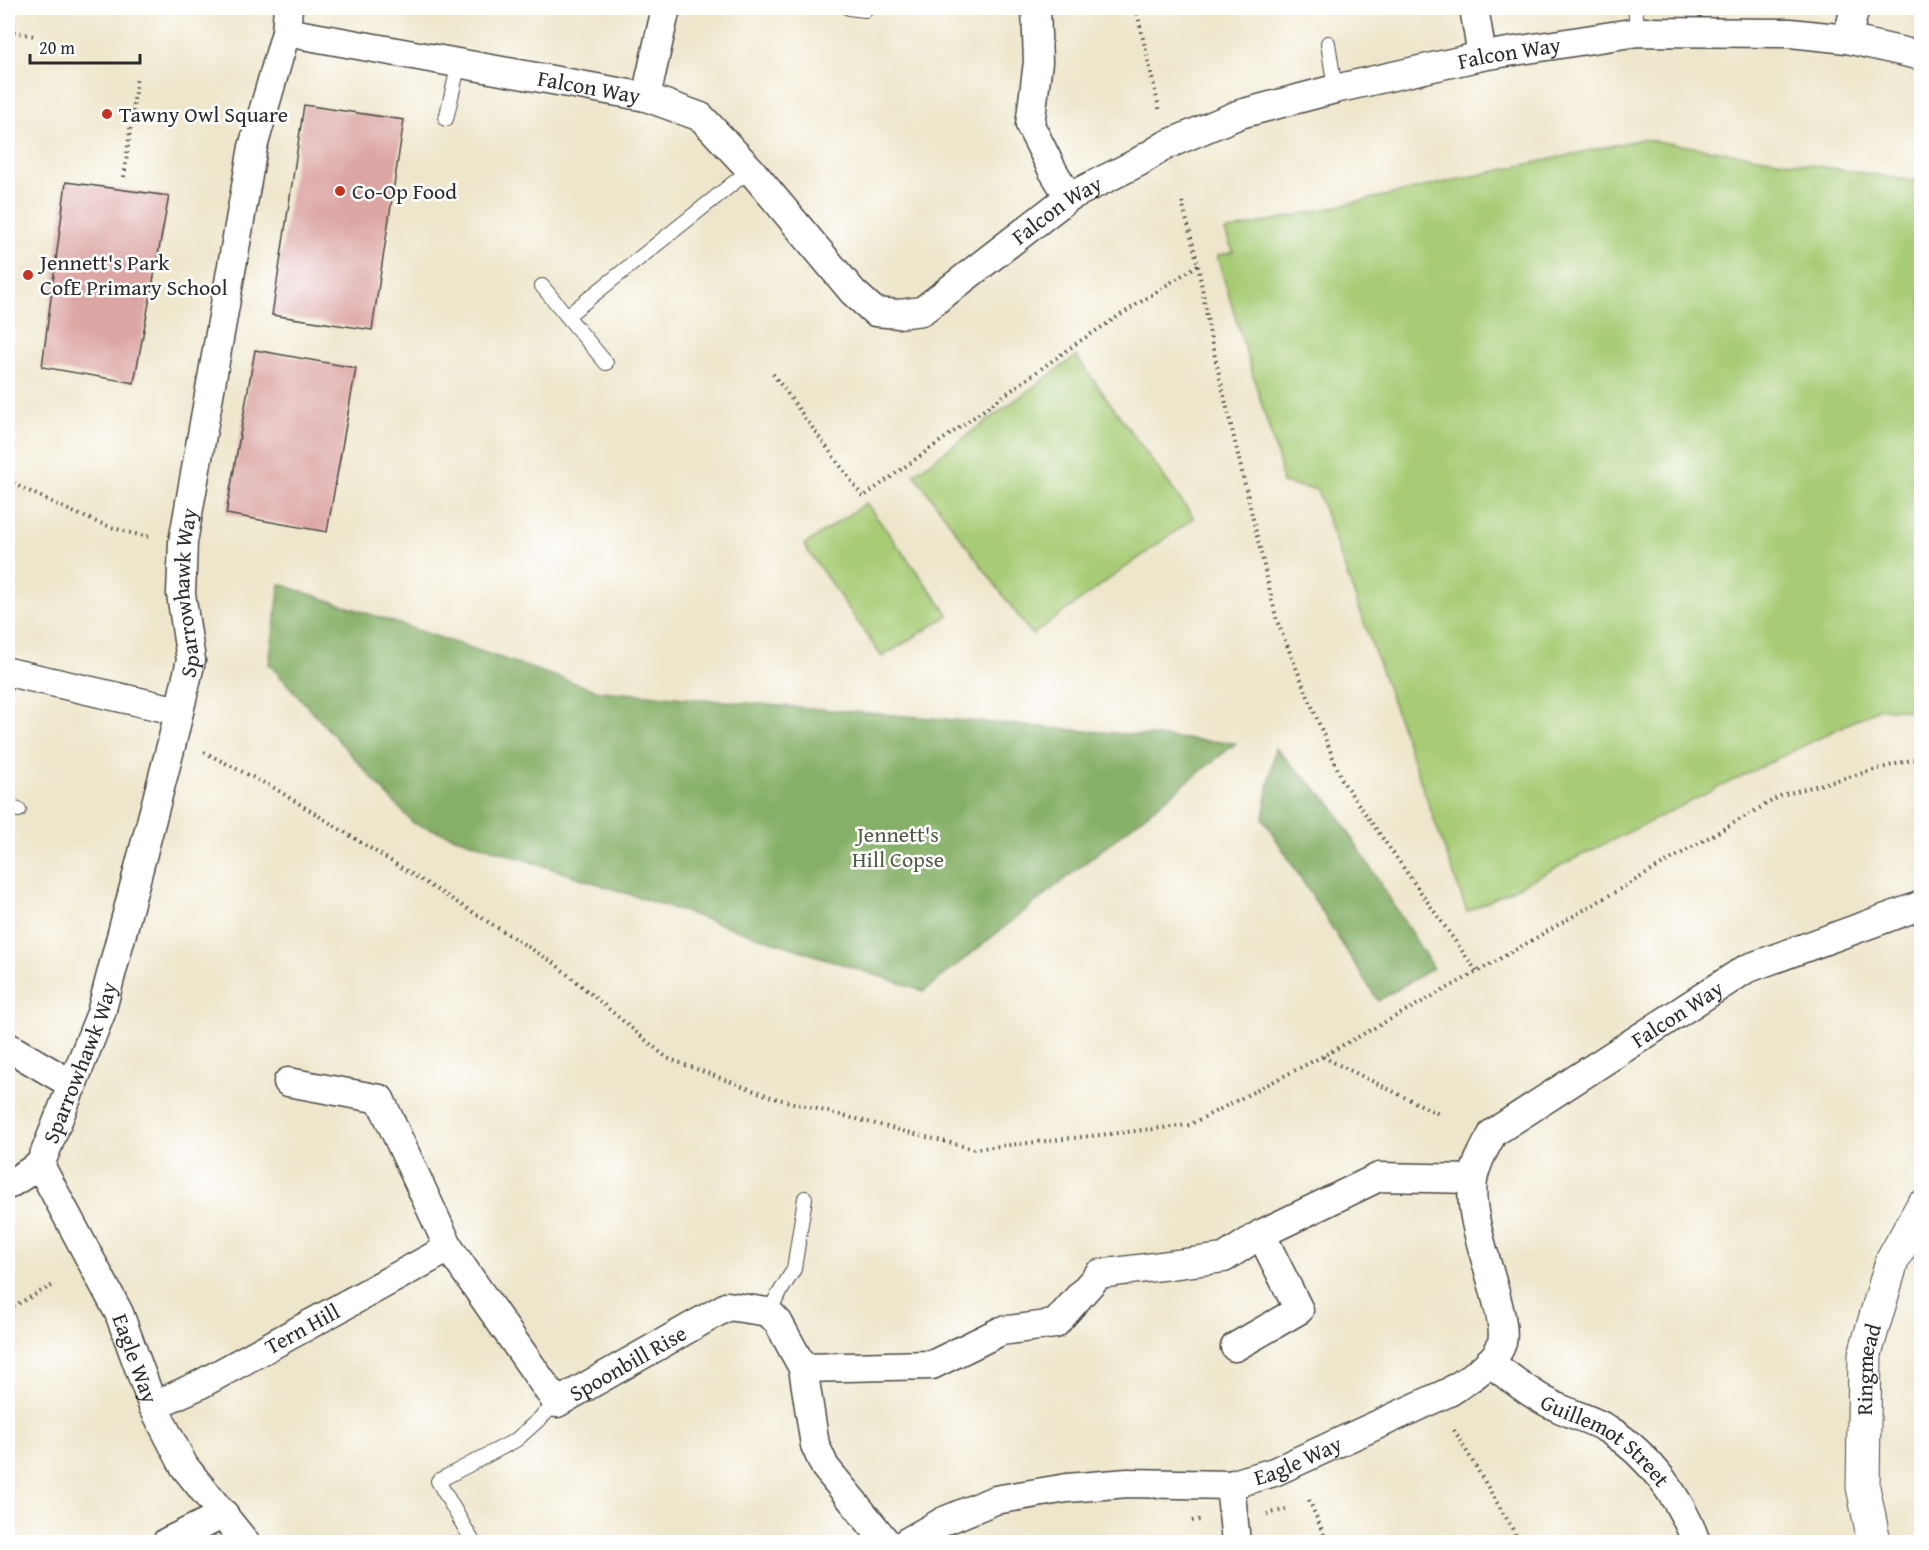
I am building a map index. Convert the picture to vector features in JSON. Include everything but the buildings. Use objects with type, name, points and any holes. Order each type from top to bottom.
[{"type":"street","points":[[646,97],[666,8]]},
{"type":"street","points":[[1035,8],[1038,62],[1030,125],[1069,197]]},
{"type":"street","points":[[1474,8],[1482,56]]},
{"type":"street","points":[[1847,39],[1855,8]]},
{"type":"street","name":"Falcon Way","points":[[287,20],[459,63],[646,97],[701,117],[751,170],[853,292],[875,312],[887,313],[922,311],[1069,197],[1137,163],[1166,145],[1240,114],[1335,89],[1636,20],[1847,39],[1922,56]]},
{"type":"street","name":"Sparrowhawk Way","points":[[40,1165],[101,1013],[191,660],[181,594],[183,542],[253,147],[287,20]]},
{"type":"street","points":[[8,672],[179,711]]},
{"type":"street","name":"Falcon Way","points":[[1473,1179],[1480,1156],[1493,1133],[1746,969],[1922,905]]},
{"type":"street","points":[[8,1047],[73,1085]]},
{"type":"street","name":"Spoonbill Rise","points":[[288,1082],[380,1098],[449,1248],[557,1403],[728,1306],[768,1312]]},
{"type":"street","points":[[8,1185],[40,1165]]},
{"type":"street","name":"Eagle Way","points":[[40,1165],[119,1313],[153,1406],[184,1466],[245,1542]]},
{"type":"street","points":[[803,1368],[932,1365],[1001,1331],[1055,1324],[1100,1274],[1224,1258],[1261,1234],[1379,1178],[1473,1179]]},
{"type":"street","name":"Eagle Way","points":[[907,1542],[944,1521],[995,1500],[1067,1488],[1118,1484],[1230,1485],[1275,1472],[1449,1392],[1475,1375],[1489,1362],[1502,1342],[1499,1307],[1472,1200],[1473,1179]]},
{"type":"street","name":"Ringmead","points":[[1874,1542],[1863,1487],[1865,1354],[1892,1261],[1922,1207]]},
{"type":"street","points":[[1234,1347],[1299,1310],[1261,1234]]},
{"type":"street","name":"Tern Hill","points":[[153,1406],[199,1385],[449,1248]]},
{"type":"street","points":[[768,1312],[778,1322],[803,1368],[815,1445],[825,1467],[886,1542]]},
{"type":"street","name":"Guillemot Street","points":[[1489,1362],[1531,1392],[1558,1408],[1586,1418],[1611,1431],[1630,1446],[1677,1500],[1686,1515],[1696,1542]]},
{"type":"street","points":[[1230,1485],[1236,1542]]},
{"type":"street","points":[[167,1542],[224,1514]]},
{"type":"lane","points":[[849,8],[865,10]]},
{"type":"lane","points":[[1328,43],[1335,89]]},
{"type":"lane","points":[[446,119],[459,63]]},
{"type":"lane","points":[[567,316],[751,170]]},
{"type":"lane","points":[[542,286],[606,363]]},
{"type":"lane","points":[[768,1312],[794,1269],[806,1198]]},
{"type":"lane","points":[[472,1542],[438,1481],[516,1440],[557,1403]]},
{"type":"path","points":[[1136,8],[1160,113]]},
{"type":"path","points":[[8,31],[35,36]]},
{"type":"path","points":[[124,177],[137,77]]},
{"type":"path","points":[[1182,202],[1198,265],[1210,340],[1277,621],[1343,782],[1477,972]]},
{"type":"path","points":[[773,374],[863,497],[1077,343],[1198,265]]},
{"type":"path","points":[[8,481],[90,518],[137,535],[153,538]]},
{"type":"path","points":[[201,750],[274,788],[554,963],[667,1058],[774,1098],[974,1149],[1189,1125],[1323,1056],[1477,972],[1782,795],[1922,757]]},
{"type":"path","points":[[1323,1056],[1439,1114]]},
{"type":"path","points":[[8,1309],[55,1284]]},
{"type":"path","points":[[1454,1430],[1515,1533],[1517,1542]]},
{"type":"path","points":[[1309,1500],[1327,1542]]},
{"type":"path","points":[[1265,1514],[1287,1509]]},
{"type":"green space","points":[[1642,139],[1921,182],[1921,711],[1880,708],[1467,912],[1317,490],[1282,483],[1280,465],[1217,256],[1233,252],[1225,231]]},
{"type":"green space","points":[[1076,356],[1194,518],[1032,635],[914,474]]},
{"type":"green space","points":[[866,503],[949,615],[882,657],[804,545]]},
{"type":"green space","name":"Jennett's Hill Copse","points":[[280,584],[599,691],[1236,743],[924,991],[413,823],[269,664]]},
{"type":"green space","points":[[1275,748],[1331,804],[1433,968],[1378,1001],[1263,818]]},
{"type":"place","name":"Tawny Owl Square","points":[[107,114]]},
{"type":"place","name":"Co-Op Food","points":[[340,191]]},
{"type":"place","name":"Jennett's Park CofE Primary School","points":[[28,275]]}]
